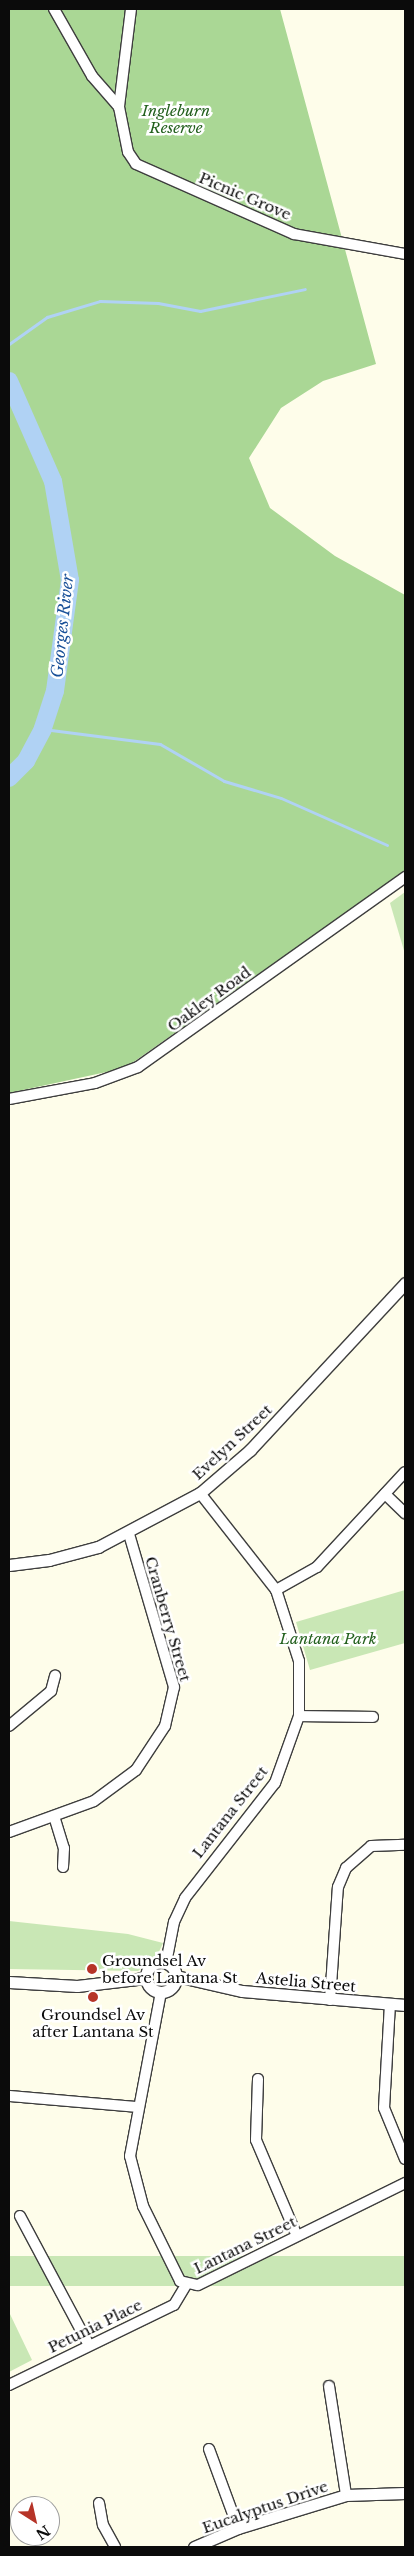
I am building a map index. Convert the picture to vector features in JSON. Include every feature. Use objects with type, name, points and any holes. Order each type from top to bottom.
[{"type":"street","name":"Picnic Grove","points":[[54,9],[92,76],[119,107]]},
{"type":"street","name":"Picnic Grove","points":[[131,9],[119,107],[128,152],[147,172],[294,234],[405,254]]},
{"type":"street","name":"Oakley Road","points":[[9,1099],[95,1083],[138,1067],[405,877]]},
{"type":"street","name":"Evelyn Street","points":[[9,1565],[74,1554],[129,1534],[200,1493],[250,1450],[405,1283]]},
{"type":"street","points":[[276,1590],[317,1567],[405,1472]]},
{"type":"street","name":"Lantana Street","points":[[166,1963],[174,1922],[185,1898],[275,1783],[299,1716],[299,1661],[276,1590],[200,1493]]},
{"type":"street","points":[[385,1494],[405,1513]]},
{"type":"street","name":"Cranberry Street","points":[[9,1830],[94,1801],[136,1770],[169,1715],[174,1687],[129,1534]]},
{"type":"street","points":[[9,1726],[51,1691],[54,1676]]},
{"type":"street","points":[[299,1716],[373,1717]]},
{"type":"street","points":[[54,1816],[64,1848],[63,1867]]},
{"type":"street","points":[[330,2000],[338,1887],[346,1868],[370,1846],[405,1845]]},
{"type":"street","points":[[166,1963],[176,1976],[172,1987],[161,1992],[150,1988],[146,1978],[152,1965],[166,1963]]},
{"type":"street","name":"Astelia Street","points":[[176,1976],[242,1992],[405,2005]]},
{"type":"street","points":[[9,1982],[77,1986],[146,1978]]},
{"type":"street","name":"Lantana Street","points":[[161,1992],[137,2107],[130,2156],[136,2189],[177,2276],[186,2285],[198,2285],[405,2183]]},
{"type":"street","points":[[390,2004],[384,2108],[405,2159]]},
{"type":"street","points":[[258,2079],[256,2140],[297,2236]]},
{"type":"street","points":[[9,2096],[137,2107]]},
{"type":"street","points":[[20,2216],[90,2345]]},
{"type":"street","name":"Petunia Place","points":[[9,2385],[174,2304],[186,2285]]},
{"type":"street","points":[[329,2386],[346,2495]]},
{"type":"street","points":[[209,2448],[238,2528]]},
{"type":"street","name":"Eucalyptus Drive","points":[[194,2547],[238,2528],[346,2495],[405,2493]]},
{"type":"street","points":[[99,2503],[103,2525],[115,2547]]},
{"type":"green space","name":"Ingleburn Reserve","points":[[9,9],[280,9],[376,364],[323,381],[281,408],[249,458],[270,508],[335,556],[405,595],[405,871],[125,1068],[9,1093]]},
{"type":"green space","points":[[405,892],[405,954],[390,903]]},
{"type":"green space","name":"Lantana Park","points":[[405,1590],[405,1643],[310,1670],[296,1622]]},
{"type":"green space","points":[[9,1921],[128,1934],[163,1943],[157,1956],[138,1971],[9,1969]]},
{"type":"green space","points":[[9,2256],[405,2256],[405,2286],[9,2286]]},
{"type":"green space","points":[[9,2312],[32,2360],[9,2372]]},
{"type":"waterway","points":[[9,344],[47,317],[100,301],[158,303],[200,311],[305,289]]},
{"type":"waterway","name":"Georges River","points":[[9,381],[53,481],[70,580],[55,691],[43,729],[26,761],[9,778]]},
{"type":"waterway","points":[[43,729],[160,744],[224,781],[281,798],[387,845]]},
{"type":"place","name":"Groundsel Av before Lantana St","points":[[92,1969]]},
{"type":"place","name":"Groundsel Av after Lantana St","points":[[93,1997]]}]
